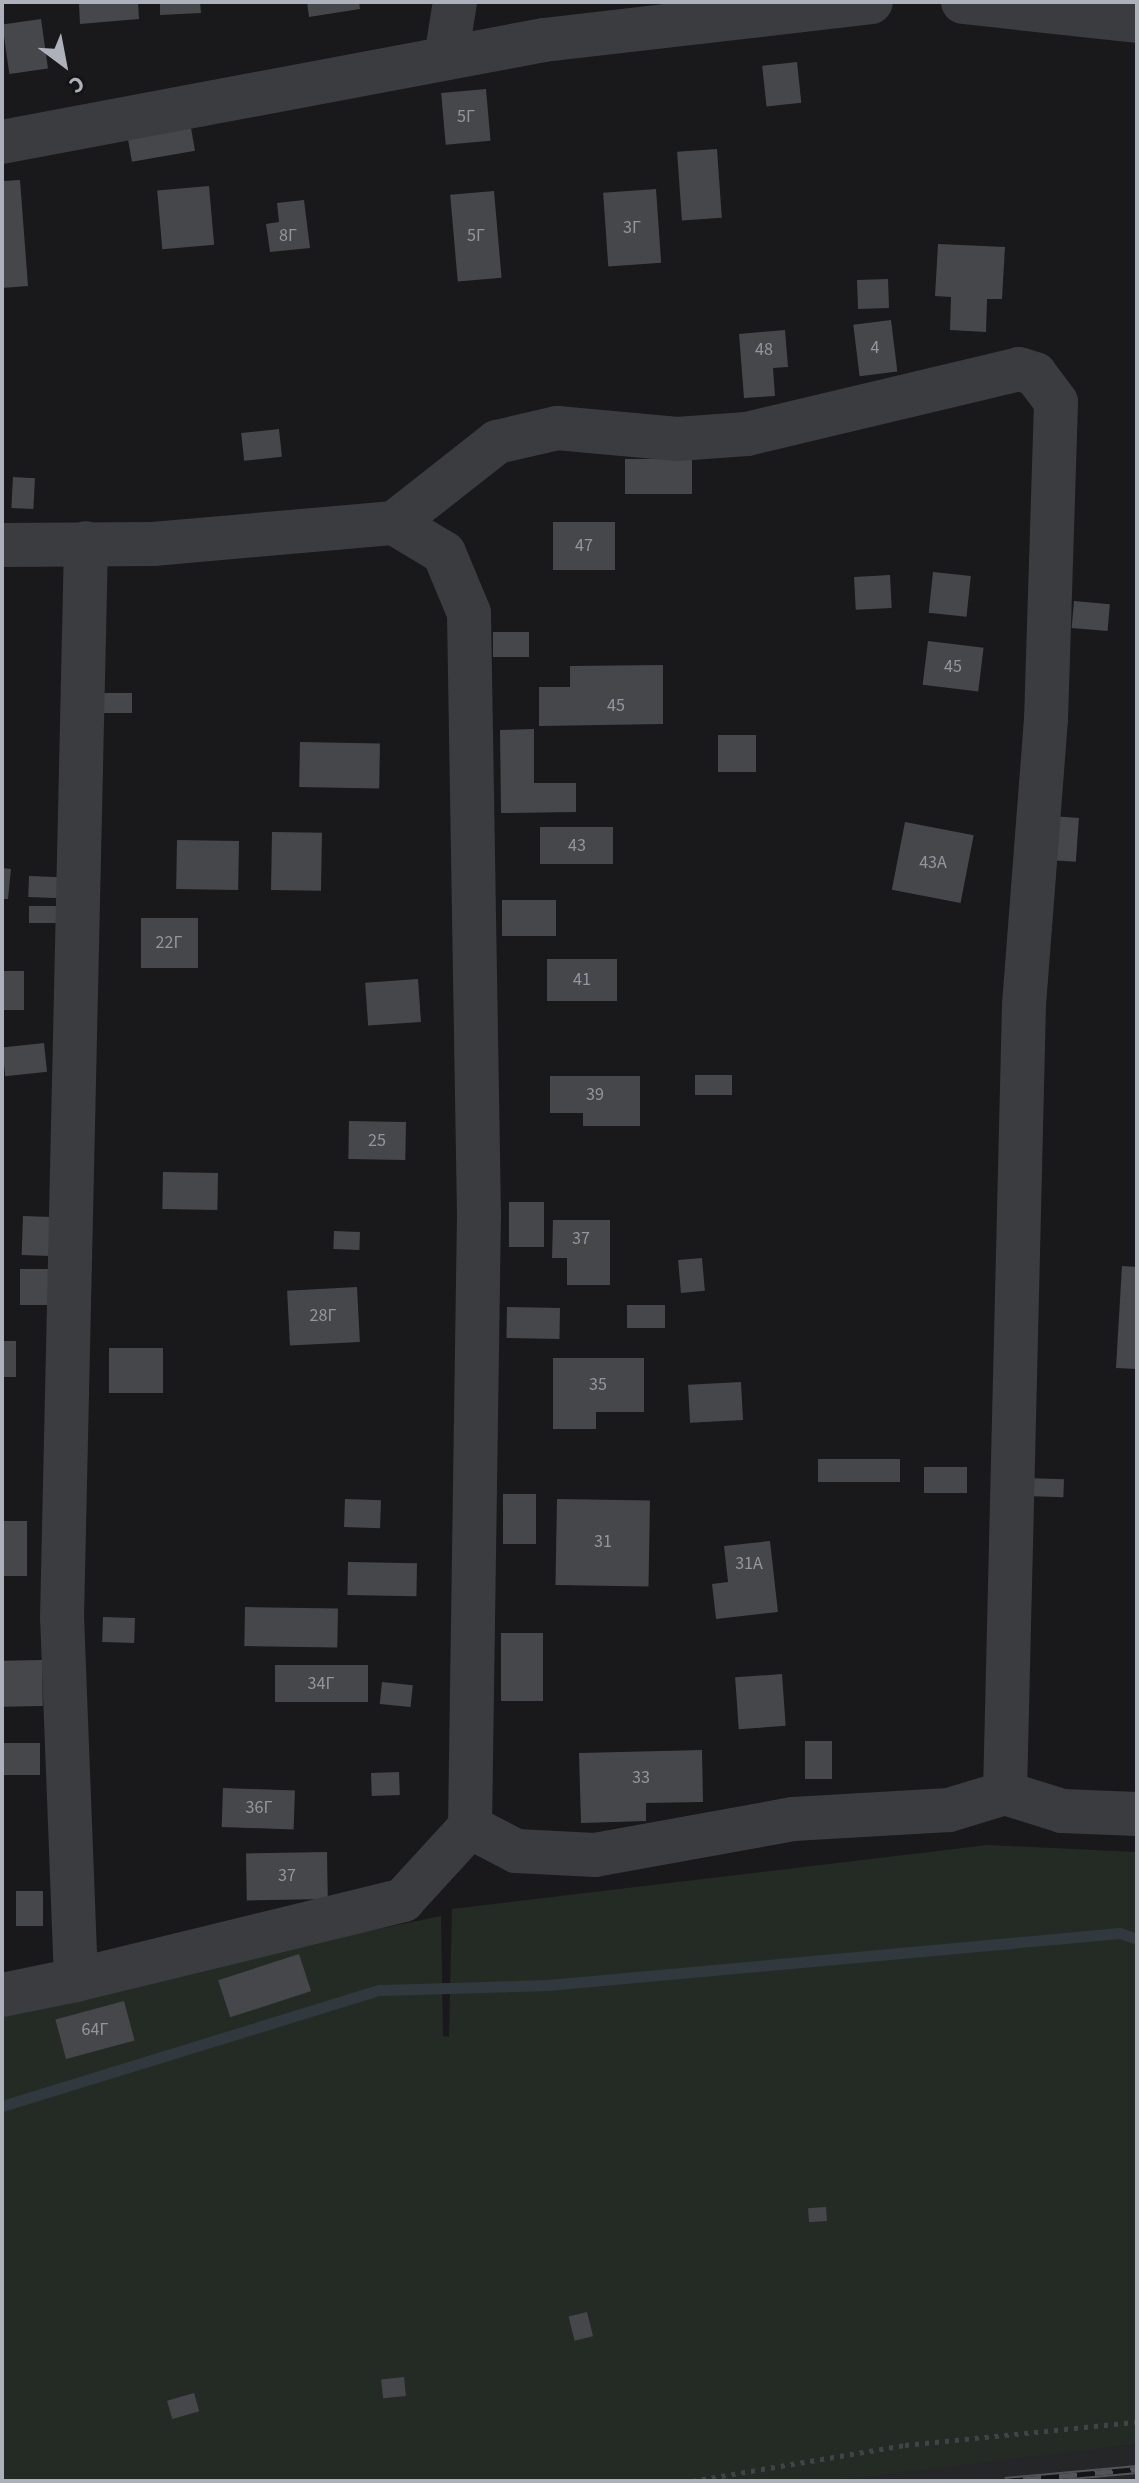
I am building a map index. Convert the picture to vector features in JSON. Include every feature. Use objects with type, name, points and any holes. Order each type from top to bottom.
[{"type":"street","points":[[446,58],[455,2]]},
{"type":"street","points":[[2,142],[446,58],[871,2]]},
{"type":"street","points":[[963,2],[1137,21]]},
{"type":"street","points":[[2,545],[222,540],[394,523],[497,442],[557,428],[677,439],[747,434],[1019,369],[1035,374],[1056,402],[1046,719],[1024,1004],[1005,1793]]},
{"type":"street","points":[[2,1995],[76,1980],[403,1900],[470,1827],[479,1216],[469,613],[444,553],[394,523]]},
{"type":"street","points":[[76,1980],[62,1618],[86,543]]},
{"type":"street","points":[[470,1827],[516,1851],[595,1855],[793,1819],[949,1810],[1005,1793],[1062,1811],[1137,1814]]},
{"type":"path","points":[[692,2481],[905,2445],[1137,2422]]},
{"type":"shaded area","points":[[988,1845],[1137,1852],[1137,2444],[829,2481],[2,2481],[2,2007],[441,1916],[443,2036],[449,2037],[452,1909]]},
{"type":"shaded area","points":[[1137,2444],[1137,2481],[829,2481],[945,2464]]},
{"type":"building","points":[[138,2],[139,19],[80,24],[79,4]]},
{"type":"building","points":[[160,2],[200,2],[201,13],[160,15]]},
{"type":"building","points":[[307,2],[359,2],[360,9],[309,17]]},
{"type":"building","points":[[41,19],[48,69],[9,74],[2,24]]},
{"type":"building","points":[[797,62],[801,103],[766,106],[762,66]]},
{"type":"building","points":[[486,89],[491,141],[446,145],[441,93]]},
{"type":"building","points":[[191,128],[195,151],[132,162],[128,139]]},
{"type":"building","points":[[717,149],[722,218],[682,221],[677,152]]},
{"type":"building","points":[[20,180],[28,286],[2,288],[2,181]]},
{"type":"building","points":[[209,186],[214,245],[162,249],[157,191]]},
{"type":"building","points":[[656,189],[661,263],[608,267],[603,193]]},
{"type":"building","points":[[494,191],[502,278],[458,282],[450,195]]},
{"type":"building","points":[[304,200],[310,248],[270,252],[266,224],[279,222],[277,203]]},
{"type":"building","points":[[938,244],[1005,247],[1002,299],[987,299],[986,332],[950,330],[951,297],[935,296]]},
{"type":"building","points":[[888,279],[889,308],[858,309],[857,280]]},
{"type":"building","points":[[891,320],[897,372],[860,376],[853,325]]},
{"type":"building","points":[[785,330],[788,367],[773,368],[775,396],[744,398],[739,334]]},
{"type":"building","points":[[279,429],[282,457],[244,461],[241,433]]},
{"type":"building","points":[[625,459],[692,459],[692,494],[625,494]]},
{"type":"building","points":[[13,477],[35,478],[33,509],[11,508]]},
{"type":"building","points":[[553,522],[615,522],[615,570],[553,570]]},
{"type":"building","points":[[933,572],[971,576],[967,617],[929,613]]},
{"type":"building","points":[[890,575],[892,608],[856,610],[854,577]]},
{"type":"building","points":[[1074,601],[1110,604],[1108,631],[1072,628]]},
{"type":"building","points":[[493,632],[529,632],[529,657],[493,657]]},
{"type":"building","points":[[928,641],[984,648],[978,691],[923,685]]},
{"type":"building","points":[[663,665],[663,724],[539,726],[539,687],[570,687],[570,666]]},
{"type":"building","points":[[98,693],[132,693],[132,713],[98,713]]},
{"type":"building","points":[[534,729],[534,783],[576,783],[576,812],[501,813],[500,730]]},
{"type":"building","points":[[718,735],[756,735],[756,772],[718,772]]},
{"type":"building","points":[[300,742],[380,743],[379,788],[299,787]]},
{"type":"building","points":[[1051,816],[1079,818],[1076,862],[1048,860]]},
{"type":"building","points":[[905,822],[974,835],[961,903],[892,890]]},
{"type":"building","points":[[540,827],[613,827],[613,864],[540,864]]},
{"type":"building","points":[[272,832],[322,833],[321,891],[271,890]]},
{"type":"building","points":[[177,840],[239,841],[238,890],[176,889]]},
{"type":"building","points":[[2,868],[11,869],[8,899],[2,899]]},
{"type":"building","points":[[29,876],[62,877],[61,898],[28,897]]},
{"type":"building","points":[[502,900],[556,900],[556,936],[502,936]]},
{"type":"building","points":[[29,906],[58,906],[58,923],[29,923]]},
{"type":"building","points":[[141,918],[198,918],[198,968],[141,968]]},
{"type":"building","points":[[547,959],[617,959],[617,1001],[547,1001]]},
{"type":"building","points":[[2,971],[24,971],[24,1010],[2,1010]]},
{"type":"building","points":[[418,979],[421,1022],[368,1026],[365,983]]},
{"type":"building","points":[[44,1043],[47,1072],[5,1076],[2,1047]]},
{"type":"building","points":[[695,1075],[732,1075],[732,1095],[695,1095]]},
{"type":"building","points":[[550,1076],[640,1076],[640,1126],[583,1126],[583,1113],[550,1113]]},
{"type":"building","points":[[349,1121],[406,1122],[405,1160],[348,1159]]},
{"type":"building","points":[[163,1172],[218,1173],[217,1210],[162,1209]]},
{"type":"building","points":[[509,1202],[544,1202],[544,1247],[509,1247]]},
{"type":"building","points":[[23,1216],[58,1217],[57,1256],[22,1255]]},
{"type":"building","points":[[553,1220],[610,1220],[610,1285],[567,1285],[567,1258],[552,1258]]},
{"type":"building","points":[[334,1231],[360,1232],[359,1250],[333,1249]]},
{"type":"building","points":[[702,1258],[705,1291],[681,1293],[678,1260]]},
{"type":"building","points":[[1122,1266],[1137,1267],[1137,1369],[1116,1368]]},
{"type":"building","points":[[20,1269],[49,1269],[49,1305],[20,1305]]},
{"type":"building","points":[[357,1287],[360,1342],[290,1346],[287,1291]]},
{"type":"building","points":[[627,1305],[665,1305],[665,1328],[627,1328]]},
{"type":"building","points":[[507,1307],[560,1308],[559,1339],[506,1338]]},
{"type":"building","points":[[2,1341],[16,1341],[16,1377],[2,1377]]},
{"type":"building","points":[[109,1348],[163,1348],[163,1393],[109,1393]]},
{"type":"building","points":[[553,1358],[644,1358],[644,1412],[596,1412],[596,1429],[553,1429]]},
{"type":"building","points":[[741,1382],[743,1420],[690,1423],[688,1385]]},
{"type":"building","points":[[818,1459],[900,1459],[900,1482],[818,1482]]},
{"type":"building","points":[[924,1467],[967,1467],[967,1493],[924,1493]]},
{"type":"building","points":[[1026,1478],[1064,1479],[1063,1497],[1025,1496]]},
{"type":"building","points":[[503,1494],[536,1494],[536,1544],[503,1544]]},
{"type":"building","points":[[345,1499],[381,1500],[380,1528],[344,1527]]},
{"type":"building","points":[[557,1499],[650,1501],[648,1587],[555,1585]]},
{"type":"building","points":[[2,1521],[27,1521],[27,1576],[2,1576]]},
{"type":"building","points":[[770,1541],[778,1612],[716,1619],[712,1584],[728,1582],[724,1546]]},
{"type":"building","points":[[348,1562],[417,1563],[416,1596],[347,1595]]},
{"type":"building","points":[[245,1607],[338,1609],[337,1648],[244,1646]]},
{"type":"building","points":[[103,1617],[135,1618],[134,1643],[102,1642]]},
{"type":"building","points":[[501,1633],[543,1633],[543,1701],[501,1701]]},
{"type":"building","points":[[42,1660],[43,1706],[3,1707],[2,1661]]},
{"type":"building","points":[[275,1665],[368,1665],[368,1702],[275,1702]]},
{"type":"building","points":[[782,1674],[786,1726],[739,1729],[735,1677]]},
{"type":"building","points":[[382,1682],[413,1685],[411,1707],[380,1704]]},
{"type":"building","points":[[805,1741],[832,1741],[832,1779],[805,1779]]},
{"type":"building","points":[[2,1743],[40,1743],[40,1775],[2,1775]]},
{"type":"building","points":[[702,1750],[703,1802],[646,1803],[646,1821],[581,1823],[579,1753]]},
{"type":"building","points":[[399,1772],[400,1795],[372,1796],[371,1773]]},
{"type":"building","points":[[223,1788],[295,1791],[294,1829],[222,1827]]},
{"type":"building","points":[[327,1852],[328,1899],[247,1900],[246,1853]]},
{"type":"building","points":[[16,1891],[43,1891],[43,1926],[16,1926]]},
{"type":"building","points":[[299,1954],[311,1991],[230,2017],[218,1980]]},
{"type":"building","points":[[124,2001],[135,2041],[66,2059],[55,2019]]},
{"type":"building","points":[[826,2207],[827,2221],[809,2222],[808,2208]]},
{"type":"building","points":[[587,2312],[593,2336],[575,2341],[569,2317]]},
{"type":"building","points":[[404,2377],[406,2396],[383,2398],[381,2379]]},
{"type":"building","points":[[194,2393],[199,2411],[172,2419],[167,2401]]},
{"type":"waterway","points":[[2,2106],[380,1990],[548,1985],[1120,1933],[1137,1939]]},
{"type":"railway","points":[[1005,2481],[1137,2469]]}]
